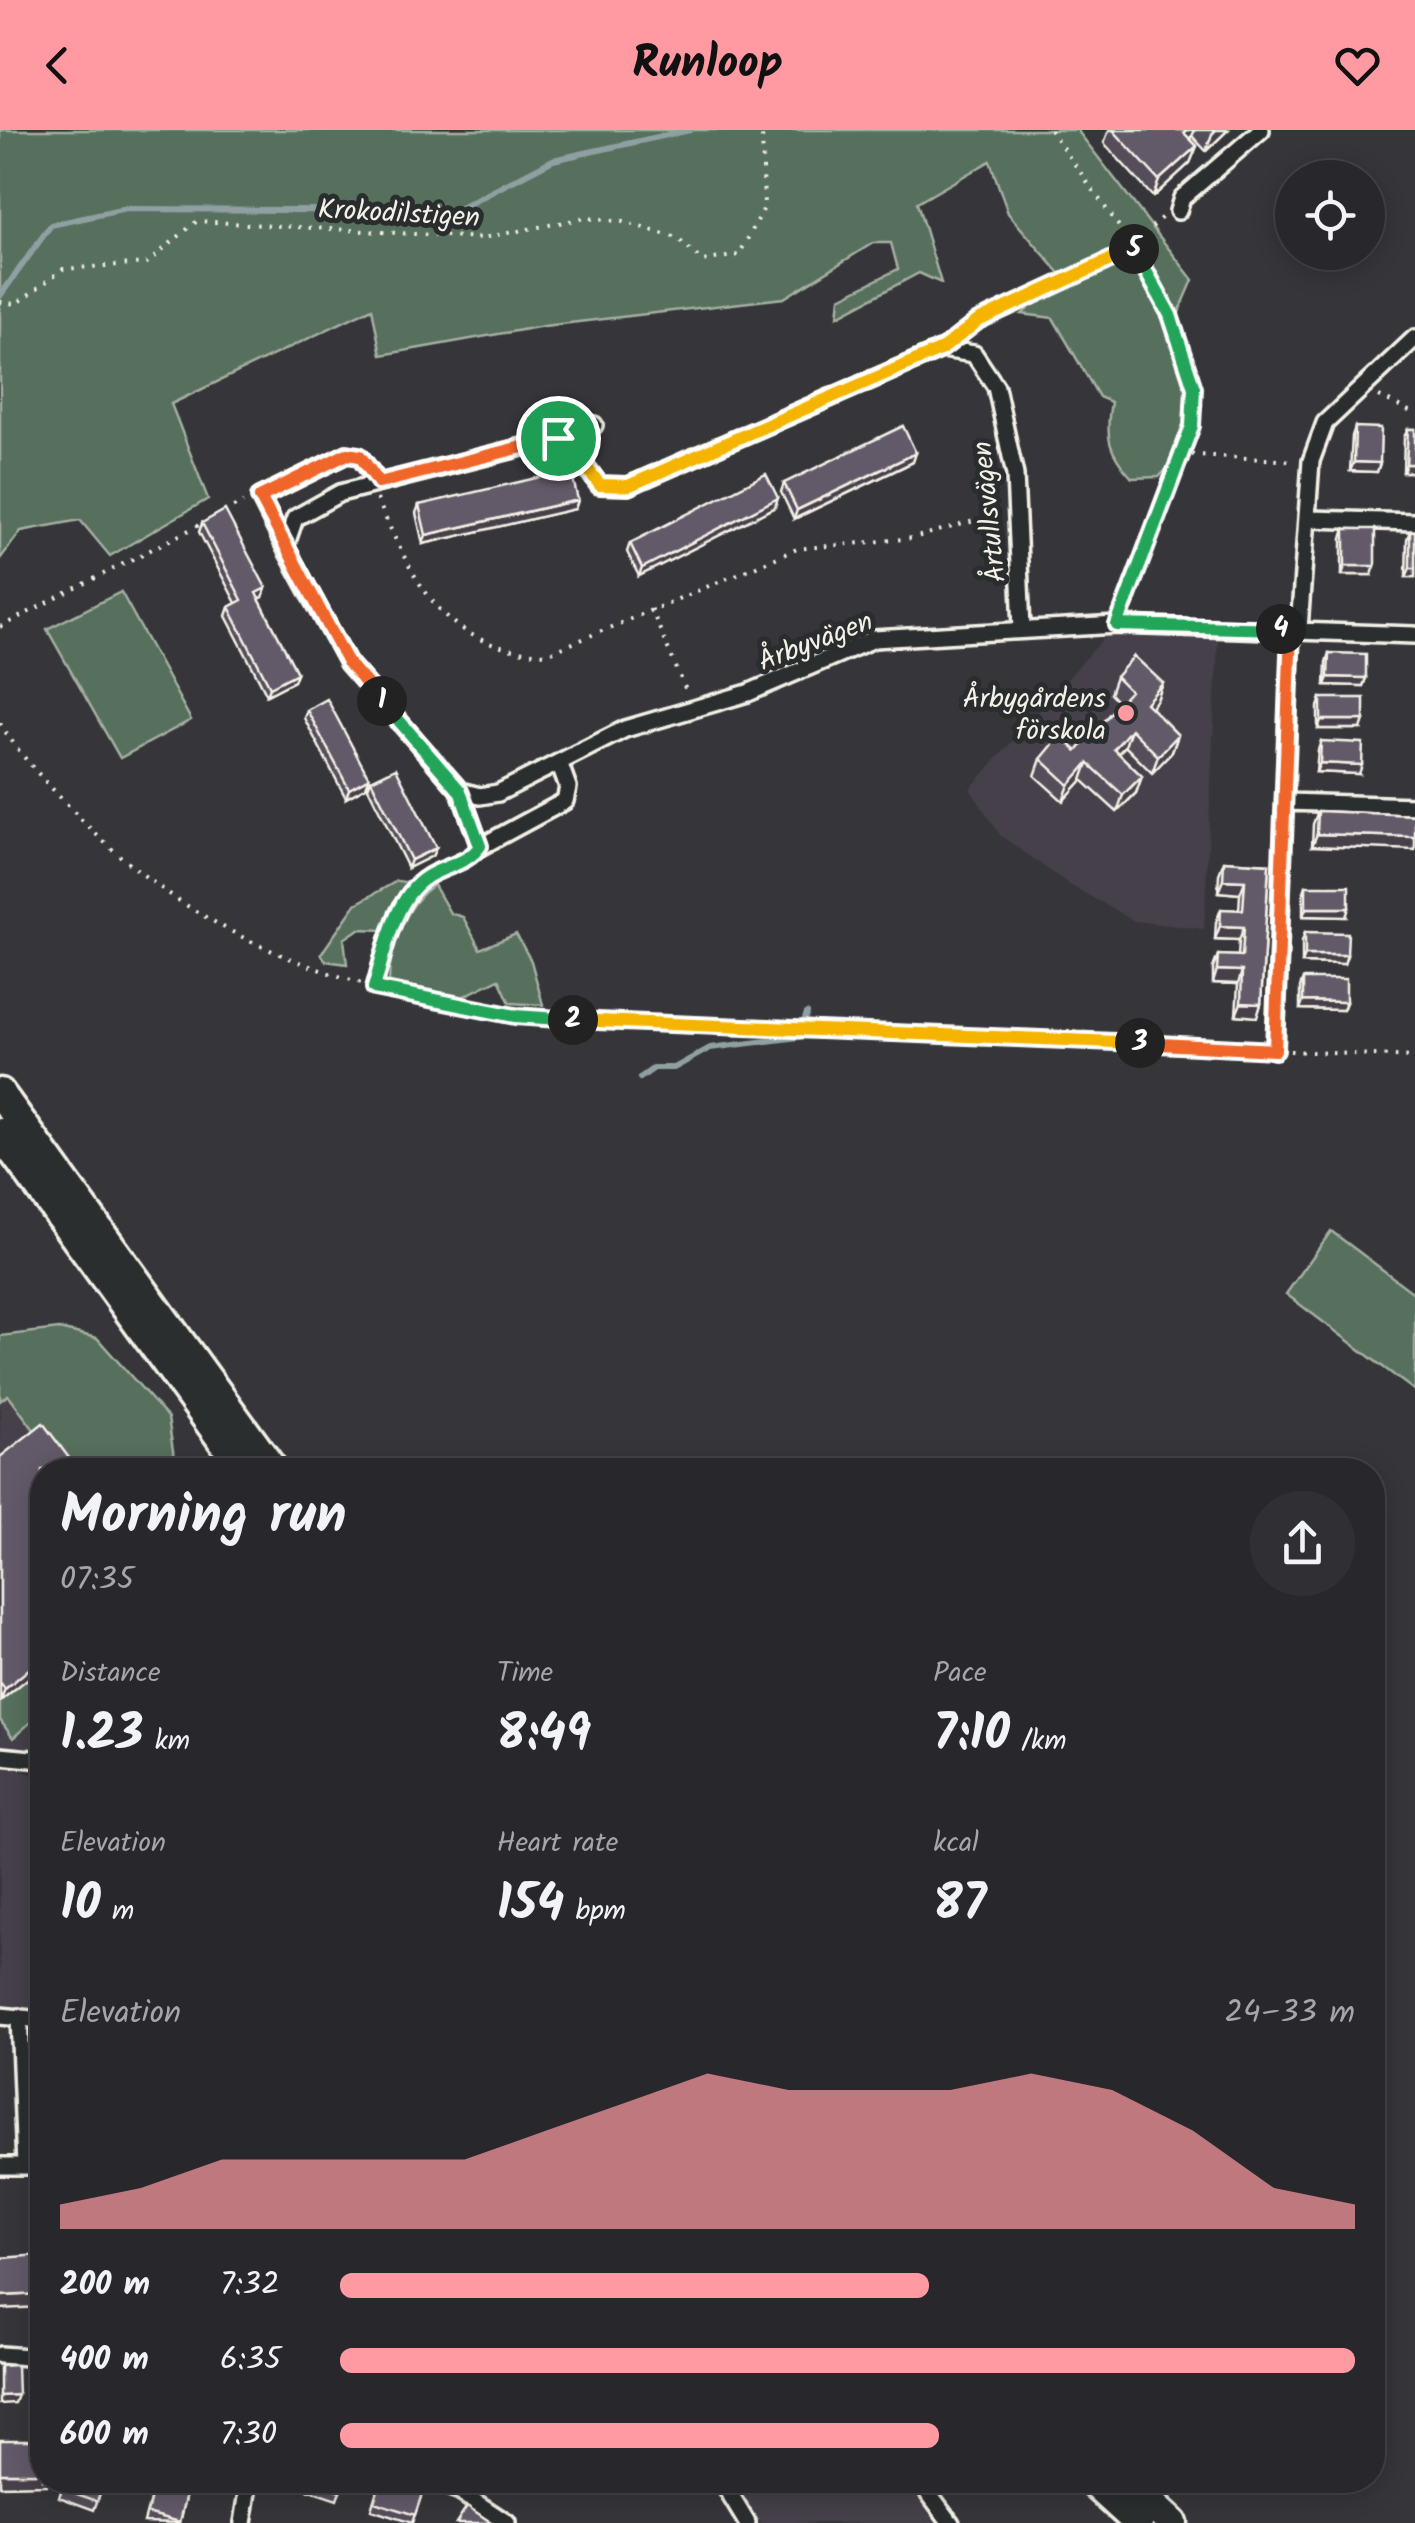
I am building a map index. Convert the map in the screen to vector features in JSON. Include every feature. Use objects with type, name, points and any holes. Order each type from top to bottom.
[{"type":"highway","points":[[0,1094],[264,1458]]},
{"type":"highway","points":[[0,1133],[235,1458]]},
{"type":"highway","points":[[1105,2493],[1138,2523]]},
{"type":"highway","points":[[1139,2493],[1172,2523]]},
{"type":"street","points":[[1180,205],[1260,130]]},
{"type":"street","points":[[1275,1050],[1295,629],[1310,519],[1311,461],[1324,423],[1415,338]]},
{"type":"street","points":[[558,438],[574,451],[600,485],[628,486],[942,349]]},
{"type":"street","name":"Årtullsvägen","points":[[942,349],[974,354],[996,387],[1017,509],[1022,628]]},
{"type":"street","points":[[285,547],[295,518],[340,493],[558,438],[594,425]]},
{"type":"street","points":[[375,484],[360,456],[347,454],[260,497],[348,663],[460,791],[480,846],[565,802],[568,787],[559,762]]},
{"type":"street","points":[[1310,519],[1415,522]]},
{"type":"street","name":"Årbyvägen","points":[[460,791],[480,796],[498,793],[625,729],[748,693],[874,639],[1117,625],[1415,635]]},
{"type":"street","points":[[1287,802],[1415,806]]},
{"type":"street","points":[[0,1756],[30,1759]]},
{"type":"street","points":[[0,2016],[30,2018]]},
{"type":"street","points":[[19,2017],[24,2165]]},
{"type":"street","points":[[0,2166],[30,2165]]},
{"type":"street","points":[[0,2355],[30,2357]]},
{"type":"street","points":[[243,2523],[248,2493]]},
{"type":"street","points":[[461,2493],[506,2523]]},
{"type":"street","points":[[729,2493],[747,2523]]},
{"type":"street","points":[[929,2493],[951,2523]]},
{"type":"path","name":"Krokodilstigen","points":[[0,302],[16,304],[63,268],[147,263],[197,221],[482,238],[585,218],[623,222],[677,238],[702,261],[738,255],[764,208],[762,130]]},
{"type":"path","points":[[1050,130],[1132,246],[1170,315],[1194,388],[1192,426],[1117,625]]},
{"type":"path","points":[[942,349],[978,321],[1132,246],[1180,205]]},
{"type":"path","points":[[1364,386],[1415,414]]},
{"type":"path","points":[[1182,454],[1311,461]]},
{"type":"path","points":[[375,484],[429,598],[450,624],[483,641],[524,654],[547,654],[797,548],[913,538],[1017,509]]},
{"type":"path","points":[[0,627],[260,497]]},
{"type":"path","points":[[651,609],[694,708]]},
{"type":"path","points":[[0,722],[18,753],[115,855],[190,910],[281,958],[374,988],[515,1016],[1415,1057]]},
{"type":"path","points":[[374,988],[389,936],[408,898],[423,878],[474,855],[480,846]]},
{"type":"shaded area","name":"Årbygårdens förskola","points":[[1109,632],[1218,637],[1204,929],[1134,921],[1068,884],[1000,835],[970,789]]},
{"type":"shaded area","points":[[0,1342],[85,1458],[30,1458],[30,1753],[20,1770],[30,1774],[30,2019],[0,2016]]},
{"type":"shaded area","points":[[729,2493],[916,2493],[936,2523],[747,2523]]},
{"type":"green space","points":[[0,130],[1077,130],[1193,280],[1177,317],[1202,405],[1176,460],[1159,477],[1132,478],[1110,443],[1111,402],[1099,397],[1053,318],[1022,314],[1063,277],[1008,213],[990,161],[917,203],[941,283],[919,273],[838,316],[840,298],[898,269],[891,243],[873,243],[784,298],[544,326],[381,355],[372,308],[171,404],[208,499],[110,556],[80,520],[21,531],[0,559]]},
{"type":"green space","points":[[121,592],[191,720],[120,758],[47,629]]},
{"type":"green space","points":[[397,881],[411,883],[383,930],[359,929],[344,939],[347,964],[326,961],[321,954],[356,904]]},
{"type":"green space","points":[[434,885],[450,913],[463,917],[480,949],[516,934],[531,961],[543,1005],[510,1003],[499,979],[462,997],[389,982],[392,955],[407,915]]},
{"type":"green space","points":[[1331,1231],[1415,1294],[1415,1391],[1286,1294]]},
{"type":"green space","points":[[59,1329],[97,1338],[168,1418],[174,1458],[55,1458],[8,1395],[0,1401],[0,1336]]},
{"type":"green space","points":[[30,1677],[30,1723],[13,1738],[0,1720],[0,1701]]},
{"type":"building","points":[[1113,130],[1187,130],[1184,133],[1197,146],[1159,180]]},
{"type":"building","points":[[903,426],[916,453],[797,510],[784,483]]},
{"type":"building","points":[[1355,427],[1381,428],[1380,463],[1354,462]]},
{"type":"building","points":[[1408,429],[1415,429],[1415,464],[1406,464]]},
{"type":"building","points":[[571,470],[578,500],[426,535],[419,505]]},
{"type":"building","points":[[766,474],[778,498],[642,568],[630,543]]},
{"type":"building","points":[[225,510],[266,588],[256,593],[297,673],[270,687],[229,607],[242,600],[202,523]]},
{"type":"building","points":[[1345,529],[1375,529],[1375,566],[1345,566]]},
{"type":"building","points":[[1410,531],[1415,531],[1415,568],[1410,568]]},
{"type":"building","points":[[1329,653],[1366,654],[1366,678],[1328,677]]},
{"type":"building","points":[[1134,656],[1163,683],[1146,703],[1178,735],[1158,756],[1131,729],[1114,749],[1142,776],[1123,795],[1088,763],[1069,785],[1041,759],[1060,736],[1077,751],[1130,691],[1116,677]]},
{"type":"building","points":[[1321,698],[1364,698],[1364,720],[1321,720]]},
{"type":"building","points":[[327,699],[369,778],[349,789],[307,710]]},
{"type":"building","points":[[1321,741],[1363,743],[1362,765],[1320,763]]},
{"type":"building","points":[[396,768],[436,848],[411,860],[371,780]]},
{"type":"building","points":[[1318,811],[1415,815],[1415,837],[1317,834]]},
{"type":"building","points":[[1224,861],[1269,864],[1261,1004],[1241,1003],[1242,971],[1217,970],[1218,955],[1242,956],[1244,927],[1220,926],[1221,909],[1243,910],[1245,881],[1223,880]]},
{"type":"building","points":[[1306,886],[1349,886],[1349,908],[1306,908]]},
{"type":"building","points":[[1305,932],[1348,933],[1347,955],[1305,955]]},
{"type":"building","points":[[1303,979],[1346,979],[1346,1002],[1303,1001]]},
{"type":"building","points":[[43,1423],[69,1458],[30,1458],[30,1668],[5,1689],[0,1682],[0,1457]]},
{"type":"building","points":[[30,2256],[30,2295],[0,2296],[0,2258]]},
{"type":"building","points":[[17,2365],[18,2395],[0,2396],[0,2366]]},
{"type":"building","points":[[0,2440],[30,2440],[30,2473],[0,2473]]},
{"type":"building","points":[[74,2493],[100,2493],[97,2501]]},
{"type":"building","points":[[152,2493],[187,2493],[180,2522],[147,2513]]},
{"type":"building","points":[[377,2493],[422,2493],[415,2515],[374,2502]]},
{"type":"building","points":[[467,2506],[492,2523],[456,2523]]},
{"type":"waterway","points":[[0,296],[51,225],[126,209],[455,211],[553,160],[690,130]]},
{"type":"waterway","points":[[640,1078],[654,1068],[674,1068],[710,1048],[799,1037],[807,1013]]},
{"type":"place","name":"Årbygårdens förskola","points":[[1126,713]]},
{"type":"route","points":[[1132,246],[1170,315],[1194,388],[1192,426],[1148,532],[1117,625],[1291,629],[1275,1050],[736,1030],[515,1016],[374,988],[389,936],[408,898],[423,878],[474,855],[480,846],[460,791],[348,663],[260,497],[347,454],[360,456],[379,483],[558,438],[574,451],[600,485],[628,486],[942,349],[978,321],[1132,246]]}]
